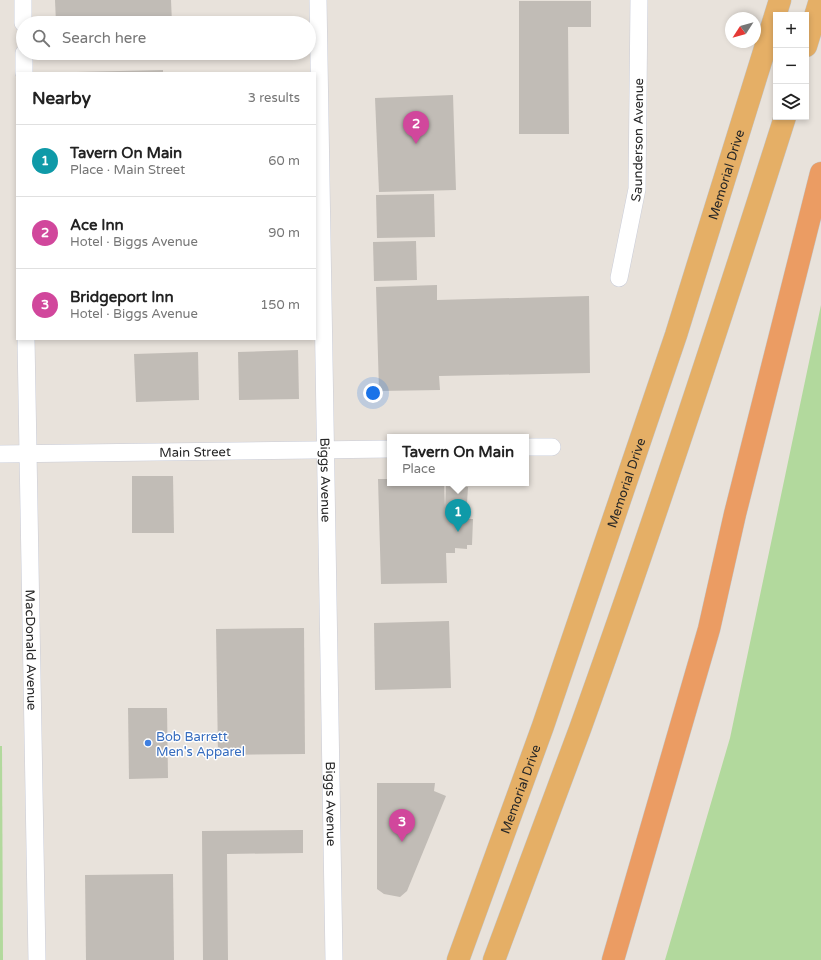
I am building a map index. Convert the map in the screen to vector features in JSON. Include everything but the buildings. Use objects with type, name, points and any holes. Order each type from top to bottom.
[{"type":"highway","name":"Memorial Drive","points":[[458,960],[543,726],[676,335],[780,0]]},
{"type":"highway","points":[[809,36],[820,0]]},
{"type":"highway","points":[[494,960],[580,730],[646,540],[714,341],[784,120]]},
{"type":"highway","points":[[613,960],[709,630],[735,514],[821,173]]},
{"type":"street","points":[[23,0],[23,16]]},
{"type":"street","name":"Biggs Avenue","points":[[318,0],[334,960]]},
{"type":"street","name":"Saunderson Avenue","points":[[619,278],[637,189],[639,0]]},
{"type":"street","points":[[24,60],[24,72]]},
{"type":"street","name":"MacDonald Avenue","points":[[26,340],[26,454],[37,960]]},
{"type":"street","points":[[529,447],[552,447]]},
{"type":"street","name":"Main Street","points":[[0,454],[387,449]]},
{"type":"green space","points":[[821,305],[821,960],[665,960],[730,738]]},
{"type":"green space","points":[[0,746],[2,746],[3,960],[0,960]]},
{"type":"place","name":"Ace Inn","points":[[416,144]]},
{"type":"place","name":"Tavern On Main","points":[[458,532]]},
{"type":"place","name":"Bob Barrett Men's Apparel","points":[[148,743]]},
{"type":"place","name":"Bridgeport Inn","points":[[402,842]]}]
